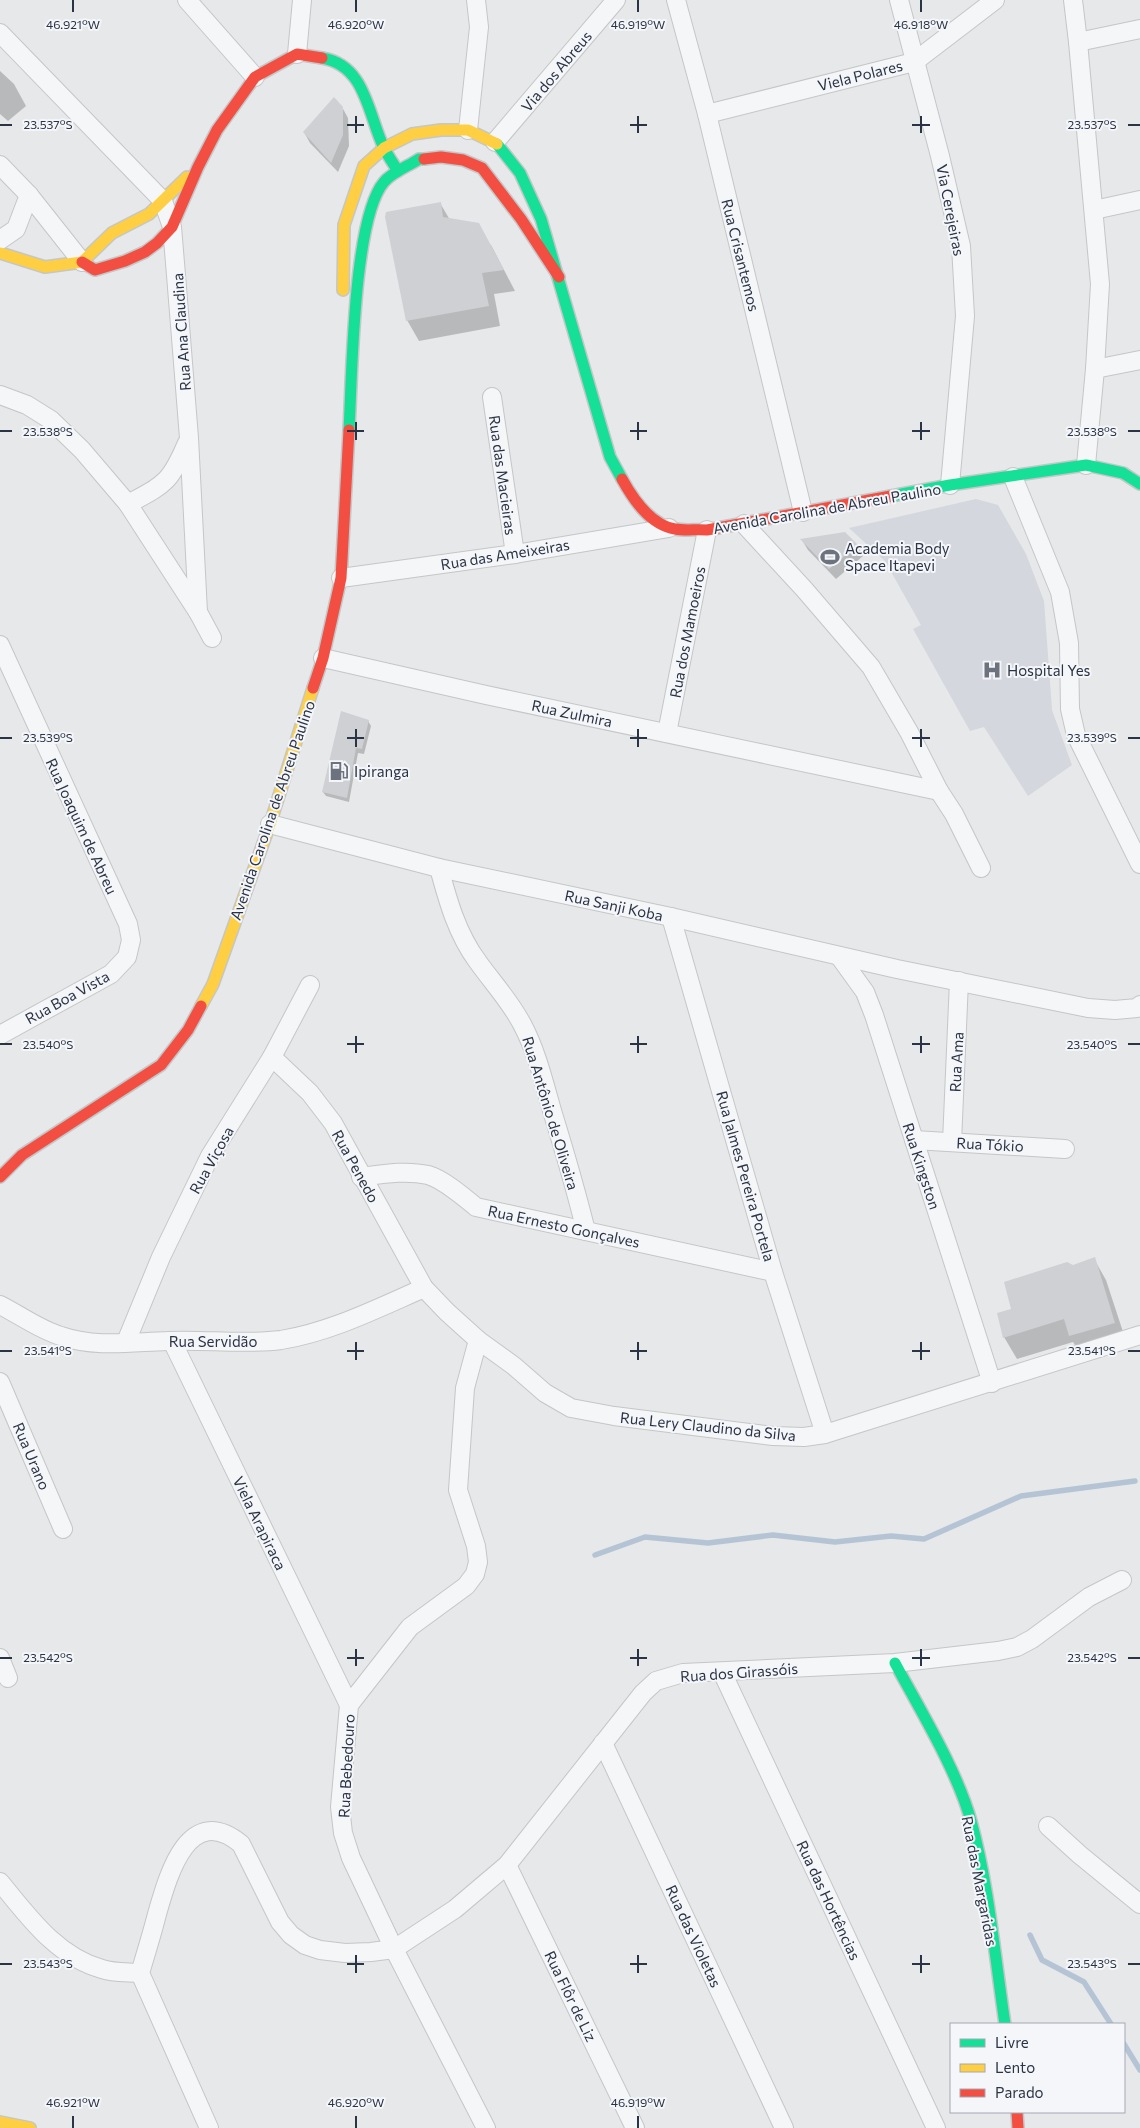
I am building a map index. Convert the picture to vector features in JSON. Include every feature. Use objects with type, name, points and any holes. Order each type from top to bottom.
[{"type":"main road","points":[[82,262],[95,270],[125,261],[157,243],[172,227],[198,167],[217,130],[255,77],[297,54],[325,58],[348,69],[364,92],[384,148],[398,171]]},
{"type":"main road","name":"Avenida Carolina de Abreu Paulino","points":[[353,343],[342,282],[344,226],[364,166],[384,148],[412,134],[441,130],[468,130],[495,142],[520,173],[541,219],[610,457],[627,489],[644,511],[670,528],[707,530],[950,486],[1086,465],[1123,473],[1140,484]]},
{"type":"main road","points":[[490,165],[499,156],[495,142]]},
{"type":"main road","name":"Avenida Carolina de Abreu Paulino","points":[[0,1177],[22,1155],[58,1130],[162,1065],[188,1030],[213,984],[270,824],[323,658],[341,578],[352,416],[353,343],[358,281],[366,227],[374,199],[384,181],[419,159],[441,157],[490,165],[521,219],[559,277]]},
{"type":"main road","points":[[0,253],[45,267],[82,262],[112,233],[149,214],[198,167]]},
{"type":"main road","name":"Rua das Margaridas","points":[[895,1663],[953,1774],[971,1820],[988,1906],[1005,2023]]},
{"type":"main road","points":[[1017,2113],[1018,2128]]},
{"type":"main road","points":[[0,2122],[30,2128]]},
{"type":"street","points":[[187,0],[255,77]]},
{"type":"street","points":[[297,54],[302,0]]},
{"type":"street","points":[[468,130],[479,27],[476,0]]},
{"type":"street","name":"Via dos Abreus","points":[[495,142],[616,0]]},
{"type":"street","name":"Rua Crisantemos","points":[[676,0],[707,114],[803,512]]},
{"type":"street","name":"Via Cerejeiras","points":[[899,0],[940,156],[961,246],[965,316],[950,486]]},
{"type":"street","name":"Viela Polares","points":[[707,114],[914,62],[995,0]]},
{"type":"street","points":[[1073,0],[1100,284],[1095,369],[1086,465]]},
{"type":"street","points":[[1078,42],[1140,29]]},
{"type":"street","points":[[0,32],[164,201]]},
{"type":"street","points":[[0,165],[29,195],[82,262]]},
{"type":"street","points":[[0,240],[16,228],[29,195]]},
{"type":"street","points":[[1094,210],[1140,200]]},
{"type":"street","name":"Rua Ana Claudina","points":[[164,201],[172,227],[189,438],[198,612]]},
{"type":"street","points":[[1095,369],[1140,360]]},
{"type":"street","name":"Rua Ana Claudina","points":[[0,395],[27,406],[51,420],[82,450],[128,504],[198,612],[212,638]]},
{"type":"street","name":"Rua das Macieiras","points":[[492,396],[514,554]]},
{"type":"street","name":"Rua Ana Claudina","points":[[128,504],[167,482],[176,468],[189,438]]},
{"type":"street","points":[[1014,477],[1060,592],[1069,643],[1070,709],[1076,735],[1140,864]]},
{"type":"street","points":[[744,524],[804,589],[871,667],[954,814],[981,868]]},
{"type":"street","name":"Rua das Ameixeiras","points":[[341,578],[514,554],[670,528]]},
{"type":"street","name":"Rua dos Mamoeiros","points":[[667,733],[707,530]]},
{"type":"street","name":"Rua Joaquim de Abreu","points":[[0,645],[128,924]]},
{"type":"street","name":"Rua Zulmira","points":[[323,658],[486,695],[939,790]]},
{"type":"street","name":"Rua Sanji Koba","points":[[270,824],[439,868],[671,916],[839,956],[1088,1008],[1115,1010],[1137,1008],[1140,1005]]},
{"type":"street","name":"Rua Antônio de Oliveira","points":[[439,868],[459,932],[477,961],[508,999],[534,1050],[568,1162],[586,1231]]},
{"type":"street","name":"Rua Jalmes Pereira Portela","points":[[671,916],[773,1272],[825,1434]]},
{"type":"street","name":"Rua Boa Vista","points":[[0,1035],[111,974],[127,957],[131,940],[128,924]]},
{"type":"street","name":"Rua Kingston","points":[[839,956],[865,992],[874,1015],[992,1383]]},
{"type":"street","name":"Rua Ama","points":[[952,1142],[960,981]]},
{"type":"street","name":"Rua Viçosa","points":[[126,1342],[161,1257],[210,1156],[272,1057],[310,985]]},
{"type":"street","name":"Rua Penedo","points":[[272,1057],[310,1093],[333,1123],[361,1177],[424,1288]]},
{"type":"street","name":"Rua Tókio","points":[[914,1140],[1066,1149]]},
{"type":"street","name":"Rua Ernesto Gonçalves","points":[[361,1177],[398,1172],[429,1175],[452,1188],[476,1207],[773,1272]]},
{"type":"street","name":"Rua Servidão","points":[[0,1305],[60,1336],[94,1344],[172,1340],[241,1342],[281,1340],[315,1332],[348,1321],[424,1288]]},
{"type":"street","name":"Rua Lery Claudino da Silva","points":[[424,1288],[478,1340],[514,1366],[544,1393],[571,1408],[659,1422],[773,1436],[804,1437],[825,1434],[1140,1335]]},
{"type":"street","name":"Viela Arapiraca","points":[[172,1340],[349,1705]]},
{"type":"street","name":"Rua Bebedouro","points":[[478,1340],[465,1388],[458,1490],[476,1546],[478,1562],[475,1574],[466,1586],[410,1627],[349,1705],[340,1807],[343,1833],[352,1858],[394,1949],[486,2128]]},
{"type":"street","name":"Rua Urano","points":[[0,1382],[63,1529]]},
{"type":"street","name":"Rua dos Girassóis","points":[[394,1949],[455,1909],[508,1865],[643,1693],[656,1682],[683,1672],[722,1672],[895,1663],[1017,1647],[1032,1640],[1089,1597],[1122,1580]]},
{"type":"street","points":[[0,1658],[8,1678]]},
{"type":"street","name":"Rua das Hortências","points":[[722,1672],[936,2128]]},
{"type":"street","name":"Rua das Violetas","points":[[603,1743],[784,2128]]},
{"type":"street","points":[[1048,1826],[1140,1904]]},
{"type":"street","points":[[209,2128],[140,1973],[172,1868],[186,1844],[200,1833],[215,1831],[230,1835],[241,1844],[280,1922],[291,1935],[305,1945],[320,1950],[362,1953],[394,1949]]},
{"type":"street","name":"Rua Flôr de Liz","points":[[508,1865],[635,2128]]},
{"type":"street","points":[[0,1882],[49,1938],[72,1957],[102,1970],[140,1973]]},
{"type":"shaded area","name":"Hospital Yes","points":[[976,499],[998,505],[1026,554],[1044,601],[1052,710],[1072,765],[1028,796],[984,727],[970,731],[913,629],[921,625],[885,561],[849,528]]},
{"type":"building","points":[[334,97],[343,107],[343,135],[331,163],[303,132]]},
{"type":"building","points":[[441,202],[443,217],[479,223],[504,270],[482,273],[489,306],[406,321],[385,217],[386,212]]},
{"type":"building","name":"Academia Body Space Itapevi","points":[[845,532],[858,545],[829,569],[800,539]]},
{"type":"building","name":"Ipiranga","points":[[341,711],[369,720],[362,749],[356,748],[347,798],[322,792]]},
{"type":"building","points":[[1095,1257],[1115,1323],[1069,1336],[1064,1319],[1003,1338],[997,1313],[1011,1309],[1004,1282],[1067,1262],[1073,1265]]},
{"type":"waterway","points":[[595,1555],[645,1537],[708,1543],[773,1535],[835,1542],[891,1536],[924,1539],[1021,1496],[1135,1481]]},
{"type":"waterway","points":[[1030,1935],[1042,1960],[1084,1982],[1110,2023]]},
{"type":"waterway","points":[[1125,2046],[1140,2070]]},
{"type":"traffic: fast","points":[[322,58],[337,63],[348,70],[357,81],[384,148],[398,171]]},
{"type":"traffic: fast","points":[[497,144],[520,173],[541,219],[610,457],[622,479]]},
{"type":"traffic: fast","points":[[349,430],[356,300],[366,229],[374,201],[384,182],[401,169],[419,159],[424,159]]},
{"type":"traffic: fast","points":[[891,496],[950,485],[1086,465],[1123,473],[1140,484]]},
{"type":"traffic: fast","points":[[895,1663],[947,1761],[965,1801],[977,1846],[987,1896],[1005,2023]]},
{"type":"traffic: slow","points":[[343,290],[344,225],[364,166],[384,148],[412,134],[441,130],[468,130],[497,144]]},
{"type":"traffic: slow","points":[[0,253],[45,267],[82,262],[112,233],[149,214],[187,177]]},
{"type":"traffic: slow","points":[[201,1006],[213,984],[270,824],[313,688]]},
{"type":"traffic: slow","points":[[0,2122],[30,2128]]},
{"type":"traffic: jam","points":[[82,262],[95,270],[125,261],[145,252],[157,243],[172,227],[198,167],[217,130],[255,77],[297,54],[322,58]]},
{"type":"traffic: jam","points":[[424,159],[441,157],[463,160],[482,168],[521,219],[559,277]]},
{"type":"traffic: jam","points":[[313,688],[323,658],[341,578],[349,430]]},
{"type":"traffic: jam","points":[[622,479],[631,495],[650,517],[666,527],[683,530],[707,530],[891,496]]},
{"type":"traffic: jam","points":[[0,1177],[22,1155],[161,1065],[188,1030],[201,1006]]},
{"type":"traffic: jam","points":[[1017,2113],[1018,2128]]},
{"type":"place","name":"Academia Body Space Itapevi","points":[[830,557]]},
{"type":"place","name":"Hospital Yes","points":[[992,670]]},
{"type":"place","name":"Ipiranga","points":[[339,771]]}]
